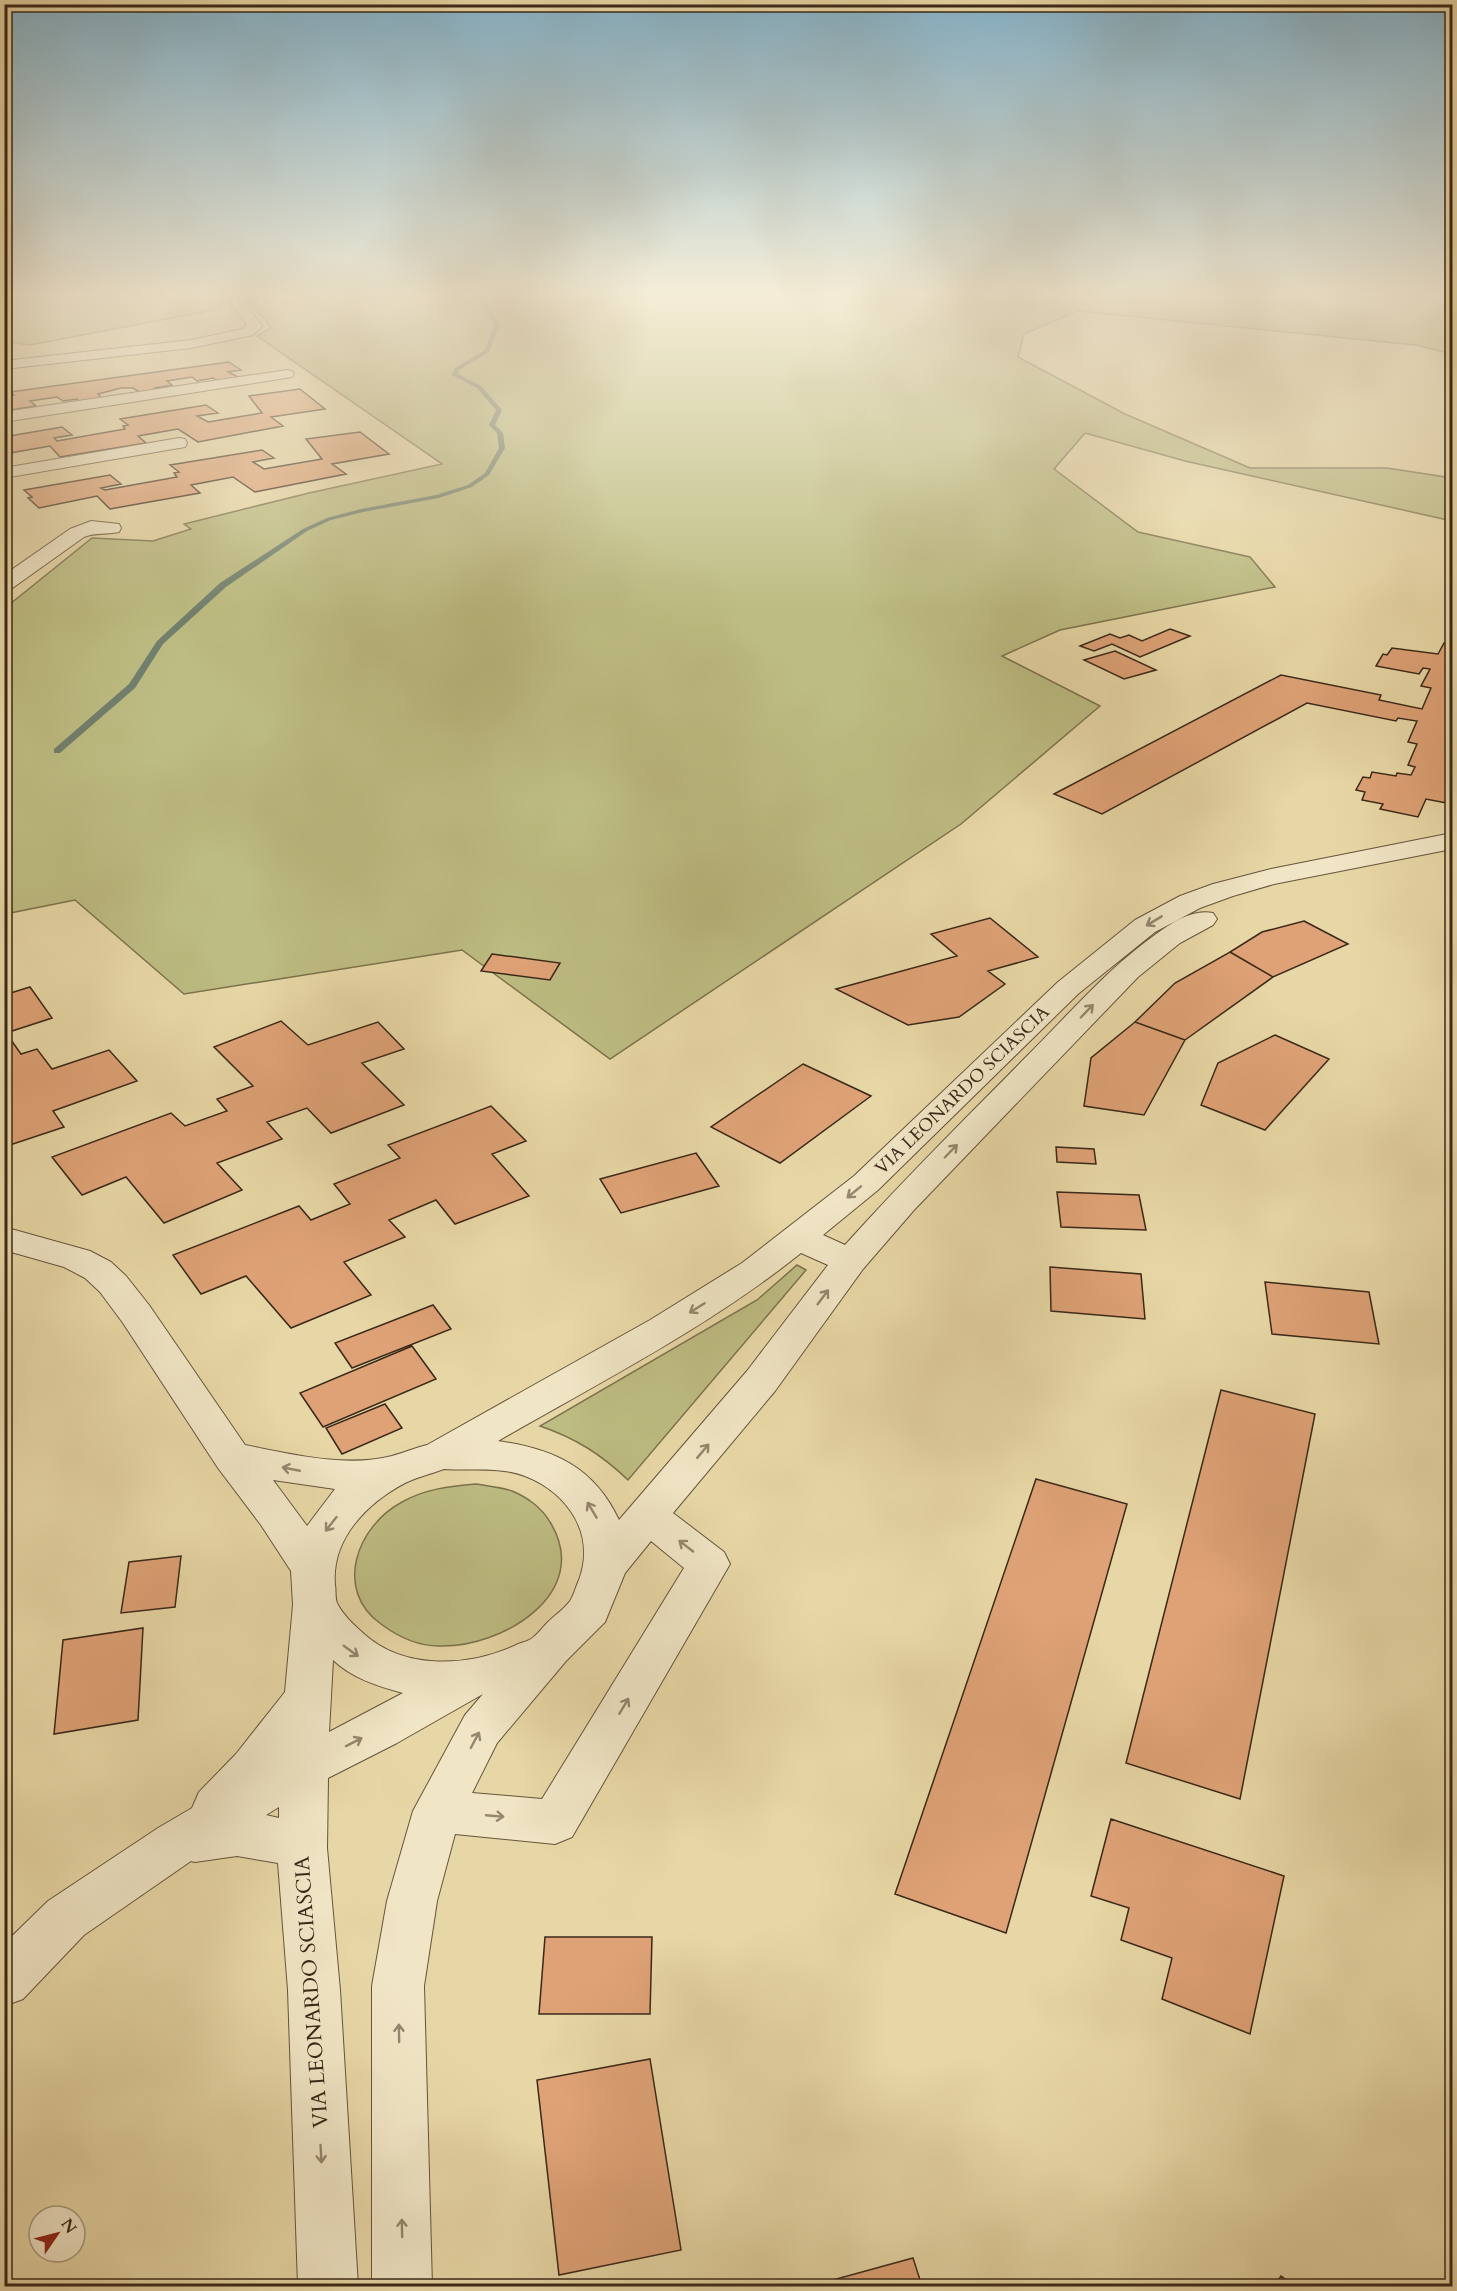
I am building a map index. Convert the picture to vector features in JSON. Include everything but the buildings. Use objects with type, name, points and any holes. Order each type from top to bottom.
[{"type":"street","points":[[4,417],[130,398]]},
{"type":"street","points":[[4,473],[179,443]]},
{"type":"street","points":[[4,585],[76,533],[91,527],[112,528]]},
{"type":"street","name":"VIA LEONARDO SCIASCIA","points":[[441,1455],[663,1329],[755,1271],[799,1238],[866,1183],[1068,988],[1145,926],[1190,902],[1223,890],[1271,877],[1452,842]]},
{"type":"street","name":"VIA LEONARDO SCIASCIA","points":[[606,1565],[761,1381],[850,1261],[902,1202],[1098,1000],[1152,951],[1189,925],[1212,915],[1288,891],[1452,859]]},
{"type":"street","points":[[4,1238],[77,1259],[98,1270],[113,1284],[136,1314],[232,1458],[276,1514],[314,1587],[325,1625],[340,1643],[360,1658],[383,1670],[439,1680],[469,1678],[498,1672],[526,1662],[550,1648]]},
{"type":"street","points":[[799,1238],[850,1261]]},
{"type":"street","points":[[232,1458],[314,1473],[349,1475],[391,1472],[441,1455],[478,1453],[514,1456],[546,1467],[574,1485],[593,1508],[604,1535],[606,1565],[589,1610],[550,1648],[481,1729],[434,1821],[412,1901],[398,1986],[402,2286]]},
{"type":"street","name":"VIA LEONARDO SCIASCIA","points":[[328,2286],[314,1990],[302,1848],[306,1697],[314,1587],[324,1533],[349,1501],[391,1472]]},
{"type":"street","points":[[434,1821],[555,1822],[710,1564],[657,1506]]},
{"type":"street","points":[[4,1981],[66,1918],[175,1844],[305,1767],[381,1729],[469,1678]]},
{"type":"street","points":[[175,1844],[235,1790],[269,1749],[306,1697]]},
{"type":"street","points":[[175,1844],[235,1833],[267,1836],[302,1848]]},
{"type":"shaded area","points":[[346,398],[1095,398],[1125,414],[1250,468],[1387,468],[1452,478],[1452,521],[1185,461],[1085,433],[1054,469],[1138,532],[1250,557],[1275,587],[1060,630],[1002,656],[1100,706],[961,824],[610,1059],[462,950],[184,994],[75,900],[5,914],[5,608],[92,538],[153,541],[191,529],[184,524],[309,493],[442,464]]},
{"type":"shaded area","points":[[797,1265],[806,1270],[628,1480],[608,1462],[587,1448],[540,1426],[757,1300]]},
{"type":"shaded area","points":[[476,1484],[518,1493],[547,1517],[560,1548],[560,1572],[551,1593],[535,1611],[513,1626],[489,1637],[464,1644],[439,1646],[423,1644],[394,1633],[366,1610],[358,1594],[355,1577],[357,1559],[363,1542],[373,1526],[402,1502],[438,1489]]},
{"type":"waterway","points":[[57,751],[132,686],[160,643],[223,585],[305,530],[329,519],[363,510],[437,497],[470,486],[487,474],[502,448],[500,433],[492,425],[499,410],[488,398]]}]
